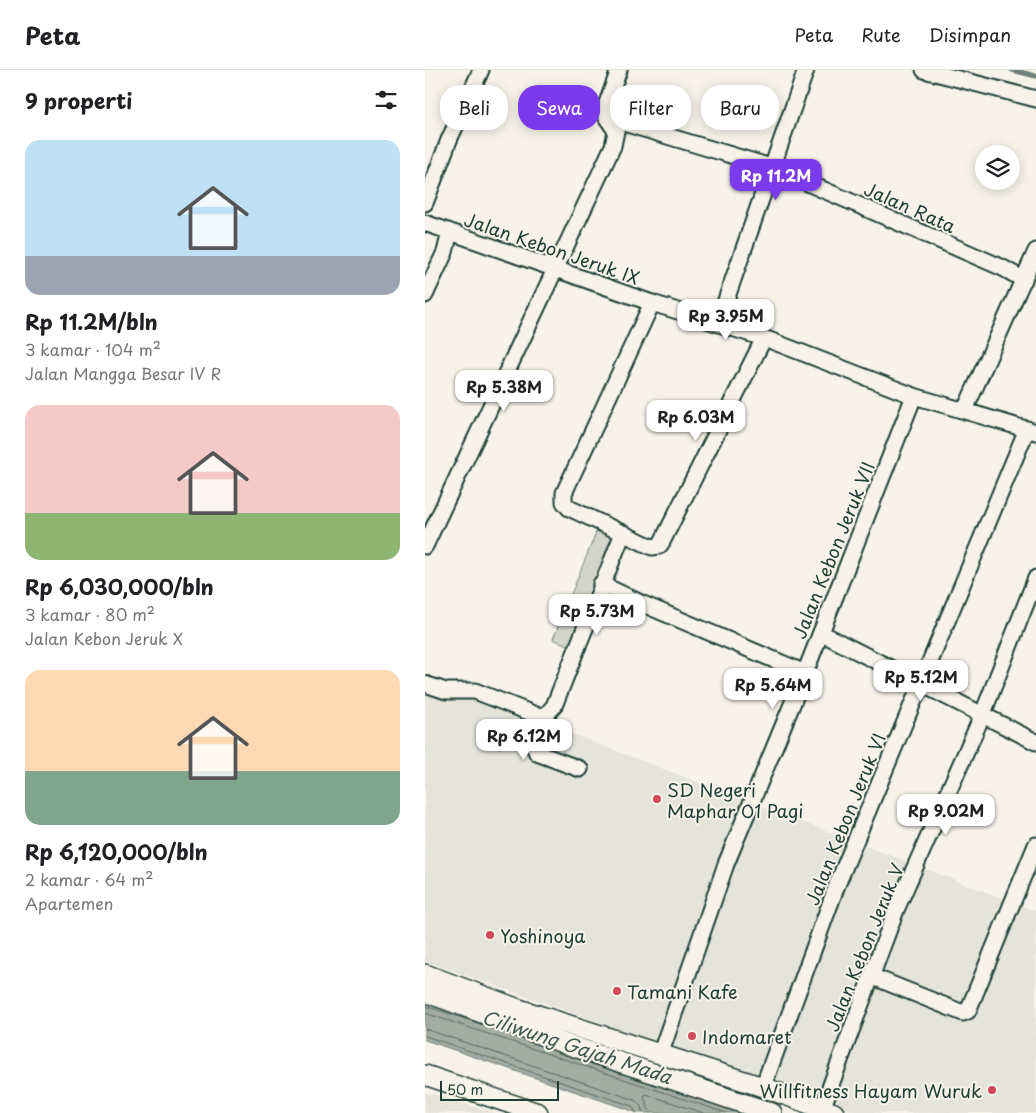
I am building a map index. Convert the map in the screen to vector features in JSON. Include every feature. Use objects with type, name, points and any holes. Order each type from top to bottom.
[{"type":"main road","points":[[425,974],[516,1008],[763,1087],[828,1111]]},
{"type":"main road","points":[[425,992],[563,1043],[772,1113]]},
{"type":"main road","points":[[425,1075],[538,1113]]},
{"type":"street","points":[[425,203],[449,140],[481,70]]},
{"type":"street","points":[[425,546],[495,395],[529,329],[555,267],[613,146],[617,131],[607,118],[607,102],[619,70]]},
{"type":"street","points":[[718,323],[806,70]]},
{"type":"street","points":[[923,70],[952,74],[1036,99]]},
{"type":"street","name":"Jalan Rata","points":[[607,118],[771,167],[1003,268],[1023,280]]},
{"type":"street","name":"Jalan Kebon Jeruk IX","points":[[425,223],[652,302],[764,338],[915,396],[1031,430]]},
{"type":"street","points":[[425,295],[445,252],[450,232]]},
{"type":"street","points":[[965,410],[1036,251]]},
{"type":"street","points":[[652,302],[564,493],[564,502],[569,508],[652,547],[659,546],[764,338]]},
{"type":"street","name":"Jalan Kebon Jeruk VII","points":[[660,1055],[726,864],[805,673],[915,396]]},
{"type":"street","name":"Jalan Kebon Jeruk VI","points":[[763,1087],[837,885],[920,684],[1031,430]]},
{"type":"street","points":[[580,770],[537,753],[533,744],[545,716],[554,706],[601,584],[623,533]]},
{"type":"street","name":"Jalan Kebon Jeruk V","points":[[828,1111],[871,976],[896,910],[982,716],[1036,578]]},
{"type":"street","points":[[601,584],[643,604],[805,673]]},
{"type":"street","points":[[821,633],[1036,742]]},
{"type":"street","points":[[425,684],[446,691],[475,691],[536,715],[545,716]]},
{"type":"street","points":[[871,976],[957,1012],[969,1011],[1036,845]]},
{"type":"shaded area","points":[[597,530],[614,537],[570,646],[553,639]]},
{"type":"shaded area","points":[[425,678],[1036,911],[1036,1113],[858,1113],[425,961]]},
{"type":"shaded area","points":[[425,1092],[495,1113],[425,1113]]},
{"type":"water","points":[[425,1001],[764,1113],[638,1113],[425,1040]]},
{"type":"waterway","points":[[1012,70],[1036,76]]},
{"type":"place","name":"SD Negeri Maphar 01 Pagi","points":[[657,799]]},
{"type":"place","name":"Yoshinoya","points":[[490,935]]},
{"type":"place","name":"Tamani Kafe","points":[[617,991]]},
{"type":"place","name":"Indomaret","points":[[692,1036]]},
{"type":"place","name":"Willfitness Hayam Wuruk","points":[[992,1090]]},
{"type":"water label","name":"Ciliwung Gajah Mada","points":[[577,1046]]}]
